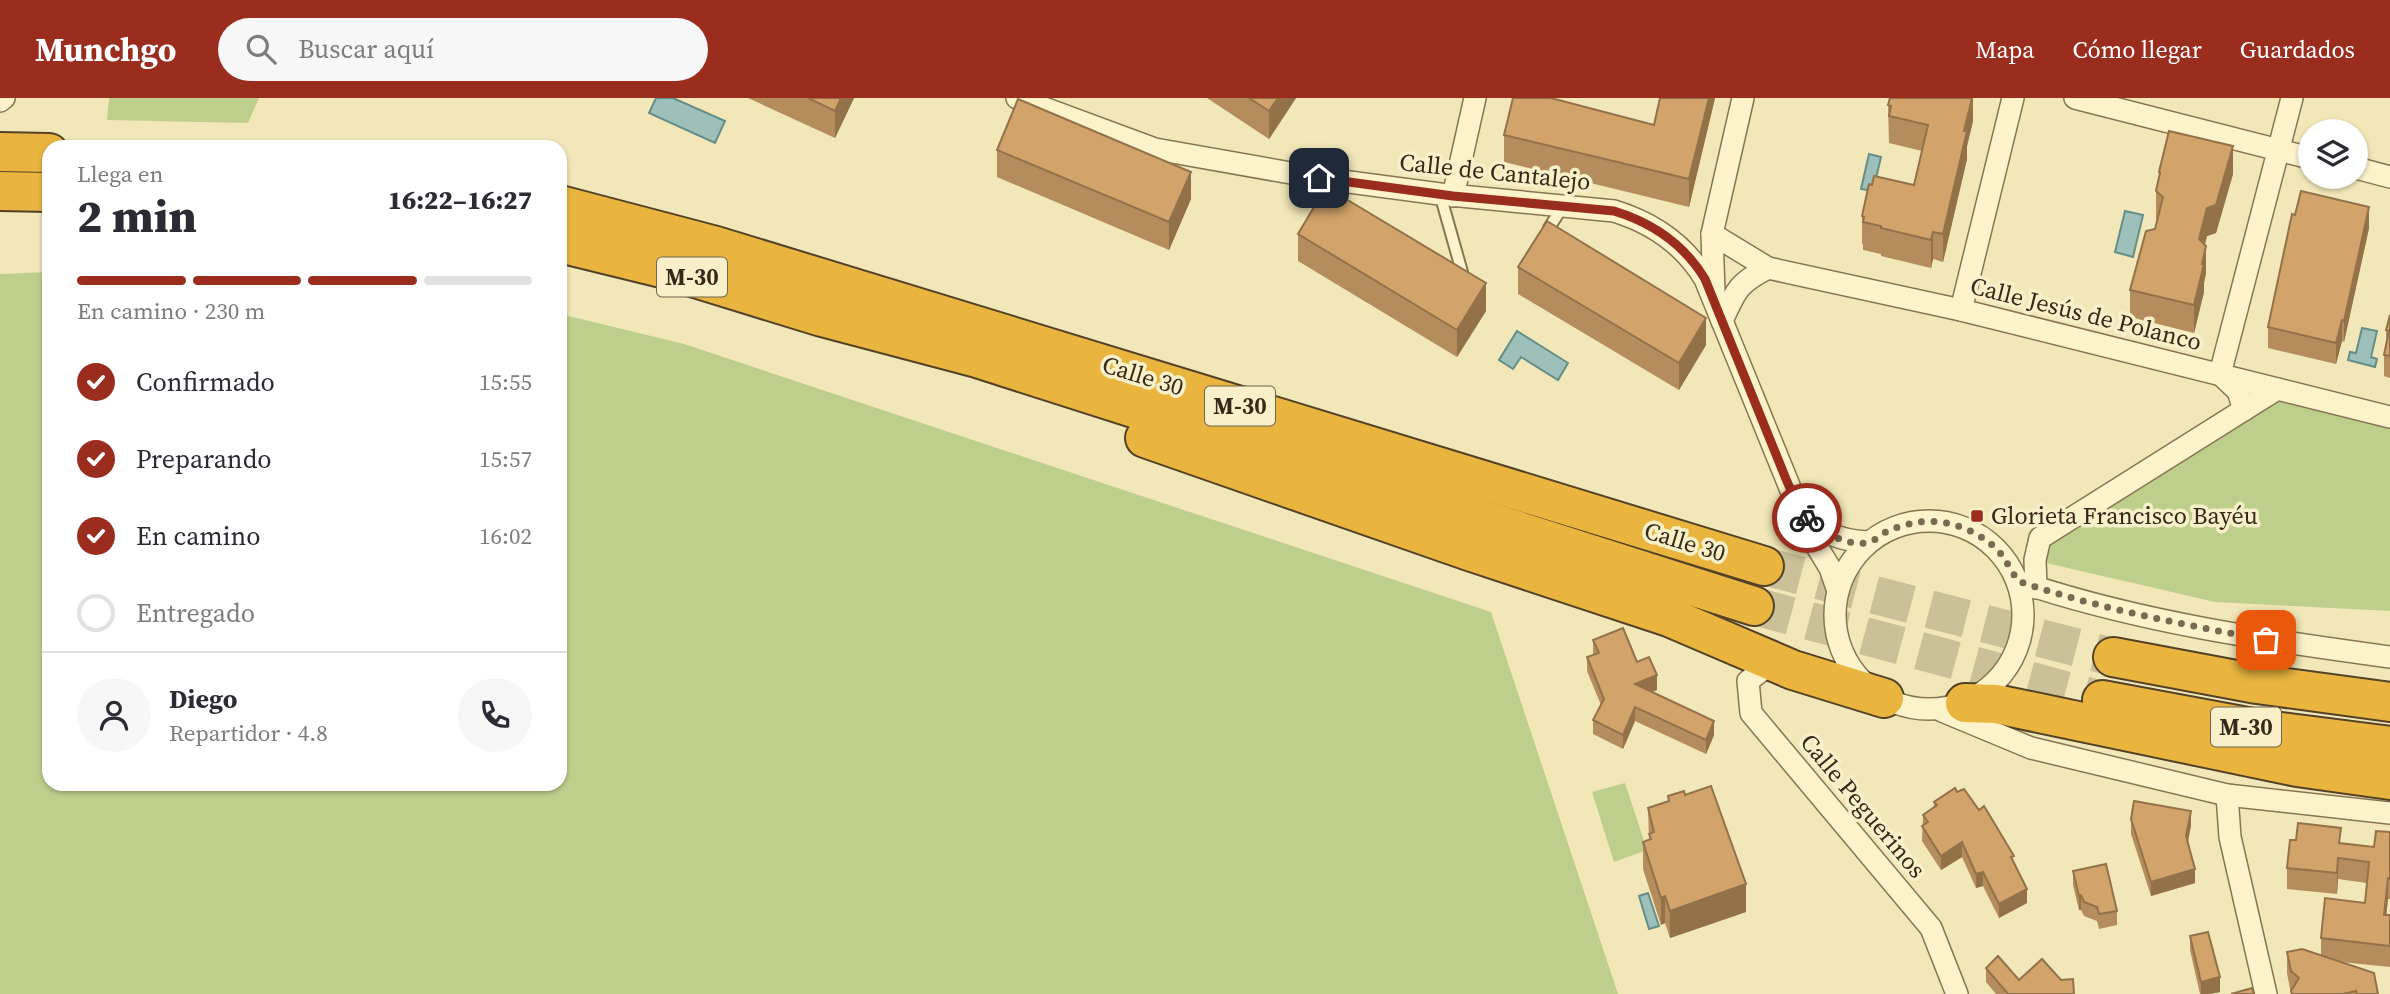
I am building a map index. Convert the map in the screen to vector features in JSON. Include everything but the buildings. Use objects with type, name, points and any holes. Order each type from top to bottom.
[{"type":"highway","points":[[0,152],[42,153]]},
{"type":"highway","points":[[0,191],[42,192]]},
{"type":"highway","name":"Calle 30","points":[[567,207],[716,246],[1764,566]]},
{"type":"highway","name":"Calle 30","points":[[567,245],[666,269],[822,317],[977,358],[1754,606]]},
{"type":"highway","points":[[822,317],[1203,460],[1668,617],[1793,670],[1884,698]]},
{"type":"highway","name":"M-30","points":[[2113,657],[2257,684],[2390,702]]},
{"type":"highway","name":"M-30","points":[[2102,700],[2258,729],[2390,746]]},
{"type":"highway","points":[[1951,706],[1996,704],[2297,767],[2390,780]]},
{"type":"street","name":"Calle de Cantalejo","points":[[1017,98],[1155,149],[1319,178],[1446,195],[1614,211],[1639,219],[1661,232],[1694,261],[1714,298],[1799,509],[1815,546],[1836,581],[1838,591]]},
{"type":"street","points":[[1446,195],[1475,98]]},
{"type":"street","points":[[1714,298],[1712,234],[1743,98]]},
{"type":"street","points":[[1961,310],[2013,98]]},
{"type":"street","points":[[2075,98],[2298,155]]},
{"type":"street","points":[[2244,410],[2238,391],[2220,374],[2292,98]]},
{"type":"street","points":[[2368,172],[2390,177]]},
{"type":"street","points":[[1683,250],[1712,234]]},
{"type":"street","name":"Calle Jesús de Polanco","points":[[1712,234],[1768,268],[1961,310],[2390,417]]},
{"type":"street","points":[[1722,320],[1737,288],[1768,268]]},
{"type":"street","points":[[2277,389],[2040,538],[2027,584],[2018,647],[2005,672],[1986,690],[1951,706],[1911,708],[1884,698],[1861,680],[1842,652],[1834,617],[1838,591],[1848,567],[1869,542],[1887,531],[1917,522],[1946,523],[1969,531],[2000,553],[2027,584],[2141,617],[2266,640],[2390,657]]},
{"type":"street","name":"Calle de Cantalejo","points":[[1799,509],[1821,529],[1836,537],[1869,542]]},
{"type":"street","name":"Calle Peguerinos","points":[[1774,661],[1748,681],[1751,713],[1931,928],[1957,994]]},
{"type":"street","points":[[1951,706],[2031,748],[2227,795],[2390,814]]},
{"type":"street","points":[[2227,795],[2230,837],[2266,994]]},
{"type":"lane","points":[[1446,195],[1462,272]]},
{"type":"lane","points":[[1549,228],[1563,206]]},
{"type":"green space","points":[[109,98],[259,98],[248,123],[107,120]]},
{"type":"green space","points":[[42,272],[42,791],[567,791],[567,316],[684,344],[1491,612],[1618,994],[0,994],[0,274]]},
{"type":"green space","points":[[2277,389],[2390,417],[2390,611],[2215,602],[2042,562],[2040,538]]},
{"type":"green space","points":[[1625,783],[1647,850],[1614,862],[1592,792]]},
{"type":"water","points":[[656,98],[673,98],[725,121],[715,143],[649,113]]},
{"type":"water","points":[[1869,154],[1881,157],[1873,191],[1861,189]]},
{"type":"water","points":[[2125,211],[2143,215],[2133,257],[2115,252]]},
{"type":"water","points":[[2362,328],[2377,331],[2371,357],[2377,359],[2375,367],[2348,360],[2350,352],[2356,353]]},
{"type":"water","points":[[1517,331],[1568,363],[1558,380],[1521,357],[1513,369],[1499,360]]},
{"type":"water","points":[[1648,893],[1659,926],[1649,929],[1639,896]]},
{"type":"tunnel","points":[[1764,566],[2113,657]]},
{"type":"tunnel","points":[[1754,606],[2102,700]]},
{"type":"way so far","points":[[1807,518],[1836,537],[1869,542],[1887,531],[1917,522],[1946,523],[1969,531],[1987,542],[2000,553],[2018,581],[2070,599],[2141,617],[2266,640]]},
{"type":"place","name":"Glorieta Francisco Bayéu","points":[[1977,516]]},
{"type":"route","points":[[1319,178],[1453,196],[1614,211],[1639,219],[1661,232],[1694,261],[1705,279],[1786,479],[1799,509],[1807,518]]}]
